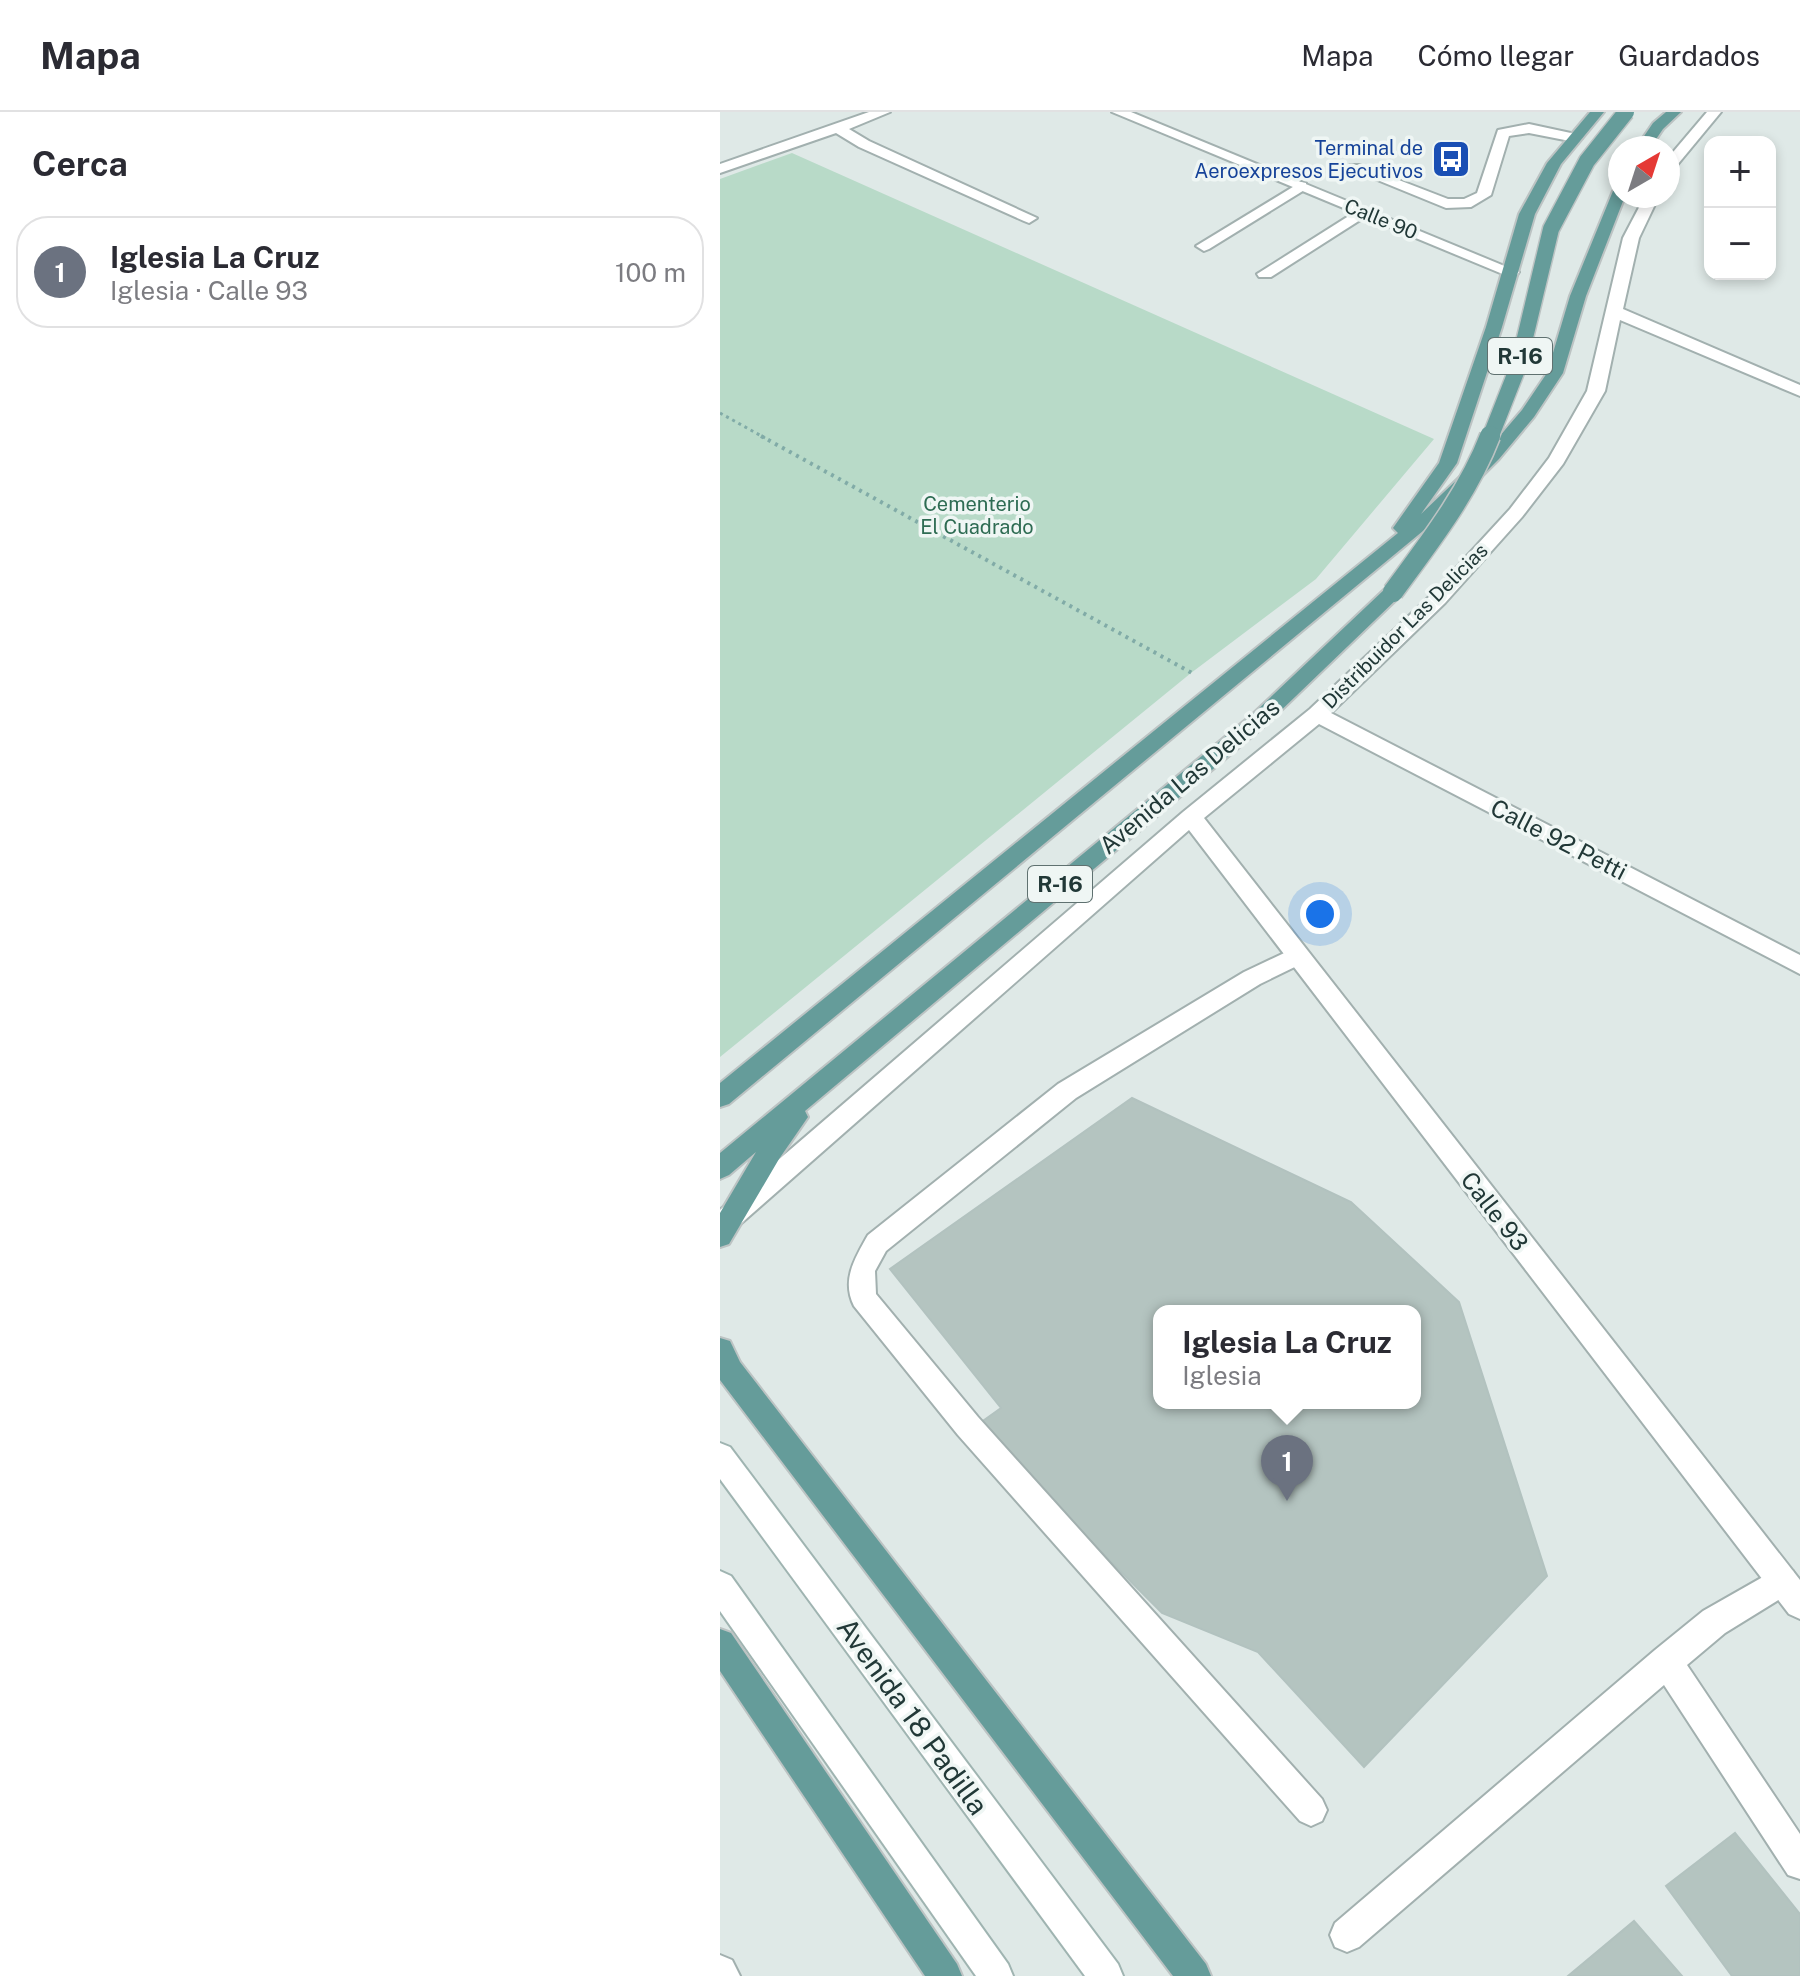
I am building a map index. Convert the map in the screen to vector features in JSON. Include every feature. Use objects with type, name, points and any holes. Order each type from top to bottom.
[{"type":"main road","name":"R-16","points":[[1385,553],[1448,463],[1527,214],[1554,163],[1597,112]]},
{"type":"main road","name":"Avenida Las Delicias","points":[[720,1168],[1261,718],[1393,592],[1443,523],[1482,457],[1518,367],[1551,229],[1587,161],[1626,112]]},
{"type":"main road","points":[[1651,136],[1674,112]]},
{"type":"main road","name":"R-16","points":[[1385,553],[1440,508],[1493,455],[1528,413],[1555,373],[1612,208]]},
{"type":"main road","name":"Avenida Las Delicias","points":[[720,1097],[1385,553]]},
{"type":"main road","points":[[722,1226],[770,1152],[819,1088]]},
{"type":"main road","points":[[720,1350],[730,1371],[1194,1976]]},
{"type":"main road","points":[[720,1644],[945,1976]]},
{"type":"street","points":[[720,169],[838,128],[852,116],[883,112]]},
{"type":"street","name":"Calle 90","points":[[1119,112],[1511,272]]},
{"type":"street","points":[[1680,153],[1714,112]]},
{"type":"street","points":[[838,128],[864,144],[1029,218]]},
{"type":"street","points":[[1355,168],[1446,203],[1466,204],[1484,195],[1503,133],[1511,128],[1527,128],[1575,138]]},
{"type":"street","points":[[1204,246],[1301,186]]},
{"type":"street","name":"Distribuidor Las Delicias","points":[[1317,714],[1438,599],[1516,513],[1557,460],[1596,391],[1631,238],[1646,208]]},
{"type":"street","points":[[1265,274],[1363,212]]},
{"type":"street","points":[[1614,311],[1800,391]]},
{"type":"street","name":"Avenida Las Delicias","points":[[722,1226],[1191,817],[1317,714]]},
{"type":"street","name":"Calle 92 Petti","points":[[1317,714],[1800,965]]},
{"type":"street","name":"Calle 93","points":[[1191,817],[1791,1593]]},
{"type":"street","points":[[1297,956],[1252,978],[1067,1091],[877,1243],[862,1270],[863,1298],[968,1426],[1311,1810]]},
{"type":"street","name":"Avenida 18 Padilla","points":[[720,1456],[1106,1976]]},
{"type":"street","points":[[720,1586],[993,1971]]},
{"type":"street","points":[[1347,1935],[1714,1622],[1791,1593]]},
{"type":"street","points":[[1666,1661],[1800,1863]]},
{"type":"path","points":[[720,413],[1191,673]]},
{"type":"green space","name":"Cementerio El Cuadrado","points":[[792,153],[1434,439],[1316,579],[1191,673],[720,1057],[720,179]]},
{"type":"building","points":[[1132,1098],[1351,1202],[1459,1302],[1547,1576],[1364,1767],[1258,1652],[1162,1613],[976,1426],[1001,1408],[890,1269]]},
{"type":"building","points":[[1735,1833],[1800,1914],[1800,1976],[1732,1976],[1666,1886]]},
{"type":"building","points":[[1634,1921],[1682,1976],[1568,1976]]},
{"type":"place","name":"Terminal de Aeroexpresos Ejecutivos","points":[[1451,159]]},
{"type":"place","name":"Iglesia La Cruz","points":[[1287,1501]]}]
